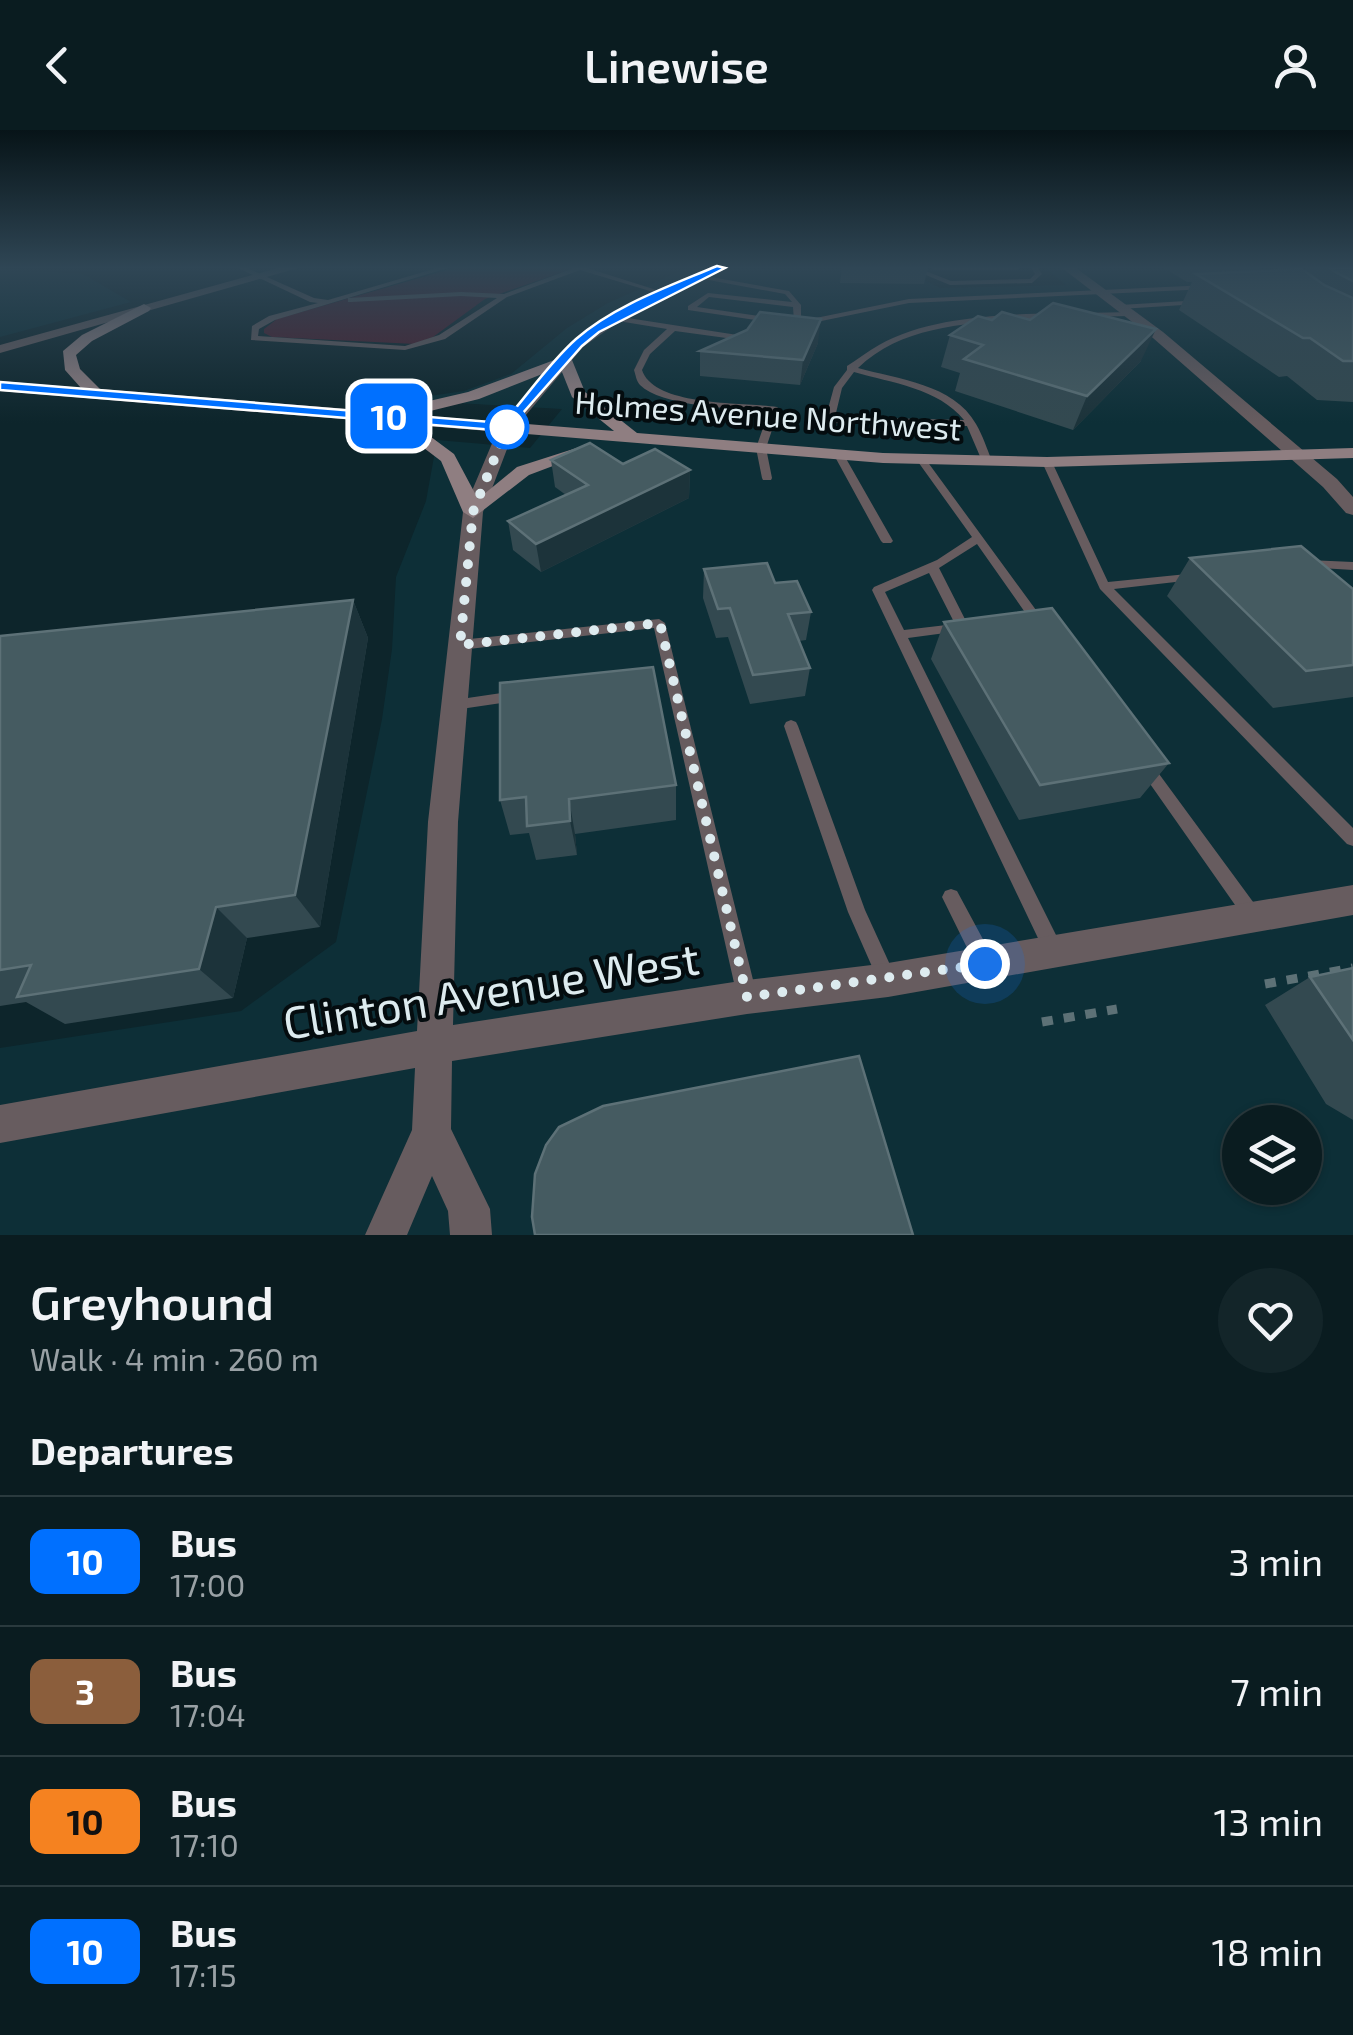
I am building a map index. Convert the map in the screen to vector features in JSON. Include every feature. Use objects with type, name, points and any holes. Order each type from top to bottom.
[{"type":"main road","points":[[93,391],[74,372],[68,354],[86,338],[122,320]]},
{"type":"main road","points":[[386,416],[472,396],[565,360],[578,394],[634,438]]},
{"type":"main road","name":"Holmes Avenue Northwest","points":[[0,386],[921,459],[1047,462],[1353,453]]},
{"type":"main road","points":[[386,416],[434,442],[451,459],[473,512],[508,482],[536,465],[634,438]]},
{"type":"street","points":[[0,349],[103,320]]},
{"type":"street","points":[[386,1235],[431,1132],[443,822],[473,512],[507,427],[578,344],[613,320]]},
{"type":"street","points":[[1136,320],[1297,455],[1353,509]]},
{"type":"street","name":"Clinton Avenue West","points":[[0,1124],[434,1046],[747,997],[888,980],[1353,900]]},
{"type":"street","points":[[431,1132],[470,1209],[471,1235]]},
{"type":"lane","points":[[269,320],[255,328],[254,338],[405,348],[442,337],[469,320]]},
{"type":"lane","points":[[624,320],[741,338]]},
{"type":"lane","points":[[768,320],[797,324],[819,320]]},
{"type":"lane","points":[[797,320],[797,324]]},
{"type":"lane","points":[[971,320],[934,326],[887,345],[850,368],[840,382],[830,420],[971,423]]},
{"type":"lane","points":[[674,328],[645,354],[638,370],[640,381],[651,391],[672,398],[774,409],[761,448],[766,478]]},
{"type":"lane","points":[[850,368],[937,394],[960,406],[988,461]]},
{"type":"lane","points":[[839,454],[888,542]]},
{"type":"lane","points":[[921,459],[1050,636]]},
{"type":"lane","points":[[1047,462],[1104,586],[1353,839]]},
{"type":"lane","points":[[978,538],[932,567],[878,590],[1054,952]]},
{"type":"lane","points":[[1292,564],[1353,566]]},
{"type":"lane","points":[[900,635],[963,627],[932,567]]},
{"type":"lane","points":[[1104,586],[1217,573]]},
{"type":"lane","points":[[460,645],[660,623],[664,680],[747,997]]},
{"type":"lane","points":[[454,705],[527,695]]},
{"type":"lane","points":[[790,726],[856,912],[888,980]]},
{"type":"lane","points":[[1141,761],[1253,917]]},
{"type":"lane","points":[[951,897],[985,964]]},
{"type":"path","points":[[1265,984],[1353,968]]},
{"type":"path","points":[[1042,1022],[1118,1009]]},
{"type":"shaded area","points":[[0,320],[65,320],[0,337]]},
{"type":"shaded area","points":[[276,320],[457,320],[433,337],[415,344],[272,337],[264,329]]},
{"type":"shaded area","points":[[581,320],[1353,320],[1353,1235],[0,1235],[0,1048],[241,1011],[336,942],[382,719],[392,649],[396,577],[426,501],[437,440],[530,448],[562,409],[402,400],[464,391],[511,374]]},
{"type":"building","points":[[755,320],[821,320],[803,360],[700,351],[747,330]]},
{"type":"building","points":[[973,320],[1119,320],[1156,329],[1087,396],[964,359],[983,345],[950,335]]},
{"type":"building","points":[[1272,320],[1353,320],[1353,361],[1343,361],[1310,338],[1303,338]]},
{"type":"building","points":[[590,443],[623,464],[655,449],[690,470],[536,544],[508,521],[588,485],[551,460]]},
{"type":"building","points":[[1301,546],[1353,589],[1353,665],[1306,671],[1190,558]]},
{"type":"building","points":[[767,563],[775,583],[797,581],[811,612],[788,614],[810,668],[753,675],[730,608],[718,609],[704,569]]},
{"type":"building","points":[[353,600],[295,895],[216,907],[199,969],[17,997],[31,965],[0,970],[0,636]]},
{"type":"building","points":[[1052,608],[1169,763],[1040,785],[944,622]]},
{"type":"building","points":[[653,667],[676,785],[569,799],[570,821],[527,826],[526,797],[500,800],[500,683]]},
{"type":"building","points":[[1353,968],[1353,1040],[1310,977]]},
{"type":"building","points":[[859,1056],[913,1235],[535,1235],[535,1174],[546,1145],[559,1127],[603,1106]]},
{"type":"bus line","name":"10","points":[[0,386],[507,427],[578,344],[612,320]]},
{"type":"route","points":[[507,427],[473,512],[460,645],[660,623],[747,997],[985,964]]}]
